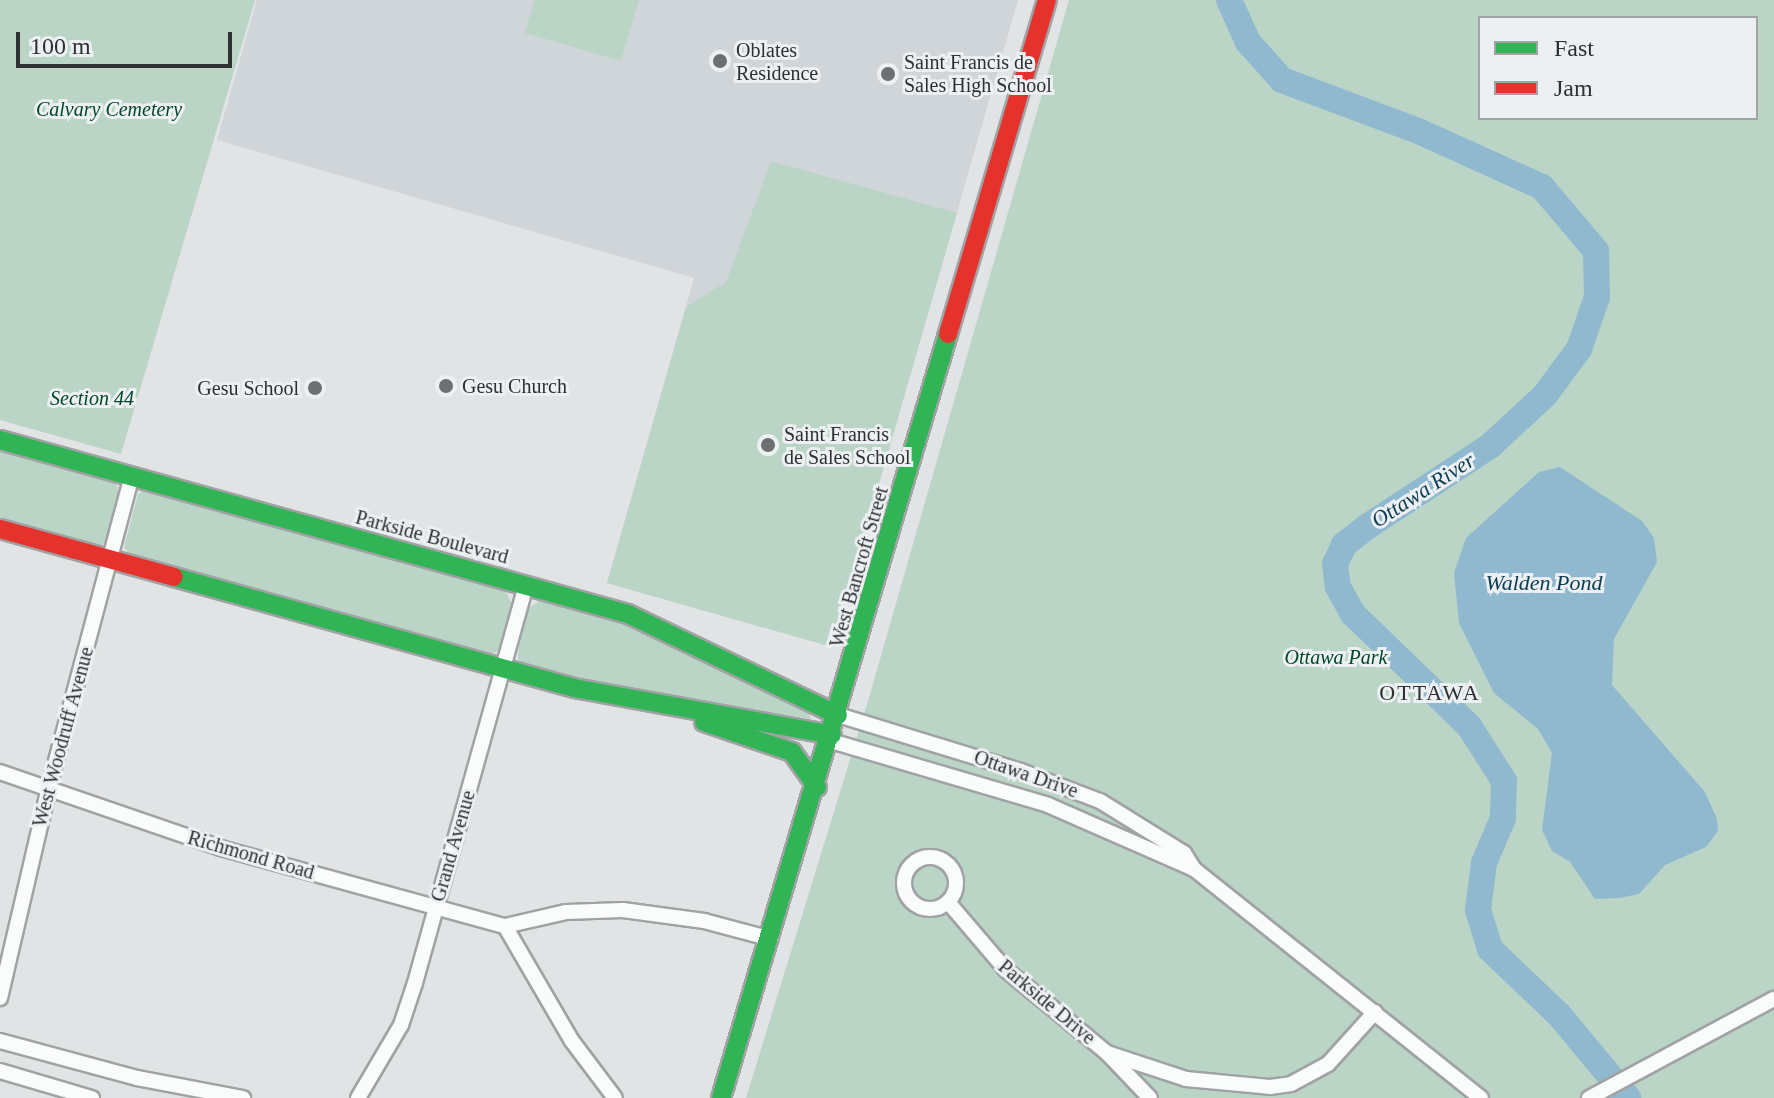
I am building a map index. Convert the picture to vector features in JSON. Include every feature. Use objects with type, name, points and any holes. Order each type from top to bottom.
[{"type":"street","name":"West Bancroft Street","points":[[721,1098],[817,787],[1047,0]]},
{"type":"street","name":"Parkside Boulevard","points":[[0,440],[628,614],[838,715]]},
{"type":"street","name":"West Woodruff Avenue","points":[[0,998],[48,791],[132,476]]},
{"type":"street","points":[[0,529],[503,668],[676,710],[831,738]]},
{"type":"street","name":"Grand Avenue","points":[[358,1098],[401,1025],[526,586]]},
{"type":"street","points":[[676,710],[792,752],[806,765],[817,787]]},
{"type":"street","name":"Ottawa Drive","points":[[838,715],[1021,771],[1100,801],[1171,843],[1194,869],[1481,1098]]},
{"type":"street","name":"Ottawa Drive","points":[[831,738],[1048,805],[1194,869]]},
{"type":"street","name":"Richmond Road","points":[[0,772],[221,848],[505,926],[566,912],[623,910],[704,921],[771,939]]},
{"type":"street","name":"Parkside Drive","points":[[948,902],[1006,970],[1107,1053],[1150,1098]]},
{"type":"street","points":[[505,926],[572,1041],[615,1098]]},
{"type":"street","points":[[1589,1098],[1774,999]]},
{"type":"street","points":[[1107,1053],[1186,1079],[1270,1087],[1291,1084],[1328,1064],[1375,1012]]},
{"type":"street","points":[[0,1041],[137,1078],[243,1098]]},
{"type":"street","points":[[0,1071],[92,1098]]},
{"type":"shaded area","name":"Saint Francis de Sales School","points":[[257,0],[1018,0],[832,647],[607,583],[694,278],[217,140]]},
{"type":"green space","name":"Calvary Cemetery","points":[[0,0],[255,0],[121,454],[0,420]]},
{"type":"green space","points":[[534,0],[639,0],[621,61],[525,33]]},
{"type":"green space","name":"Ottawa Park","points":[[1069,0],[1774,0],[1774,1098],[746,1098],[868,701]]},
{"type":"green space","points":[[771,161],[957,213],[832,647],[607,583],[686,307],[726,282]]},
{"type":"green space","points":[[0,449],[116,482],[119,494],[105,543],[98,547],[0,521]]},
{"type":"green space","points":[[145,489],[504,588],[512,604],[499,650],[489,656],[131,557],[124,547],[138,494]]},
{"type":"green space","points":[[542,599],[654,634],[807,711],[811,719],[573,679],[526,666],[518,659],[519,646],[529,608]]},
{"type":"water","name":"Walden Pond","points":[[1560,467],[1642,521],[1654,538],[1657,562],[1614,639],[1612,685],[1705,792],[1717,819],[1718,831],[1706,847],[1665,865],[1639,894],[1619,898],[1595,899],[1570,862],[1552,851],[1542,830],[1552,753],[1538,729],[1494,693],[1459,623],[1454,573],[1466,538],[1539,472]]},
{"type":"waterway","name":"Ottawa River","points":[[1229,0],[1248,42],[1282,80],[1416,130],[1542,187],[1596,251],[1597,297],[1579,349],[1545,395],[1490,446],[1344,545],[1335,564],[1338,587],[1353,614],[1469,726],[1504,781],[1503,818],[1484,863],[1478,910],[1490,949],[1560,1016],[1628,1098]]},
{"type":"traffic: fast","points":[[721,1098],[948,334]]},
{"type":"traffic: fast","points":[[0,440],[628,614],[838,715]]},
{"type":"traffic: fast","points":[[174,577],[574,688],[832,735]]},
{"type":"traffic: fast","points":[[704,722],[792,752],[817,787]]},
{"type":"traffic: jam","points":[[948,334],[1047,0]]},
{"type":"traffic: jam","points":[[0,529],[174,577]]},
{"type":"place","name":"Oblates Residence","points":[[720,61]]},
{"type":"place","name":"Saint Francis de Sales High School","points":[[888,74]]},
{"type":"place","name":"Gesu Church","points":[[446,386]]},
{"type":"place","name":"Gesu School","points":[[315,388]]},
{"type":"place","name":"Saint Francis de Sales School","points":[[768,445]]},
{"type":"district","name":"OTTAWA","points":[[1430,693]]},
{"type":"park label","name":"Section 44","points":[[92,398]]}]
